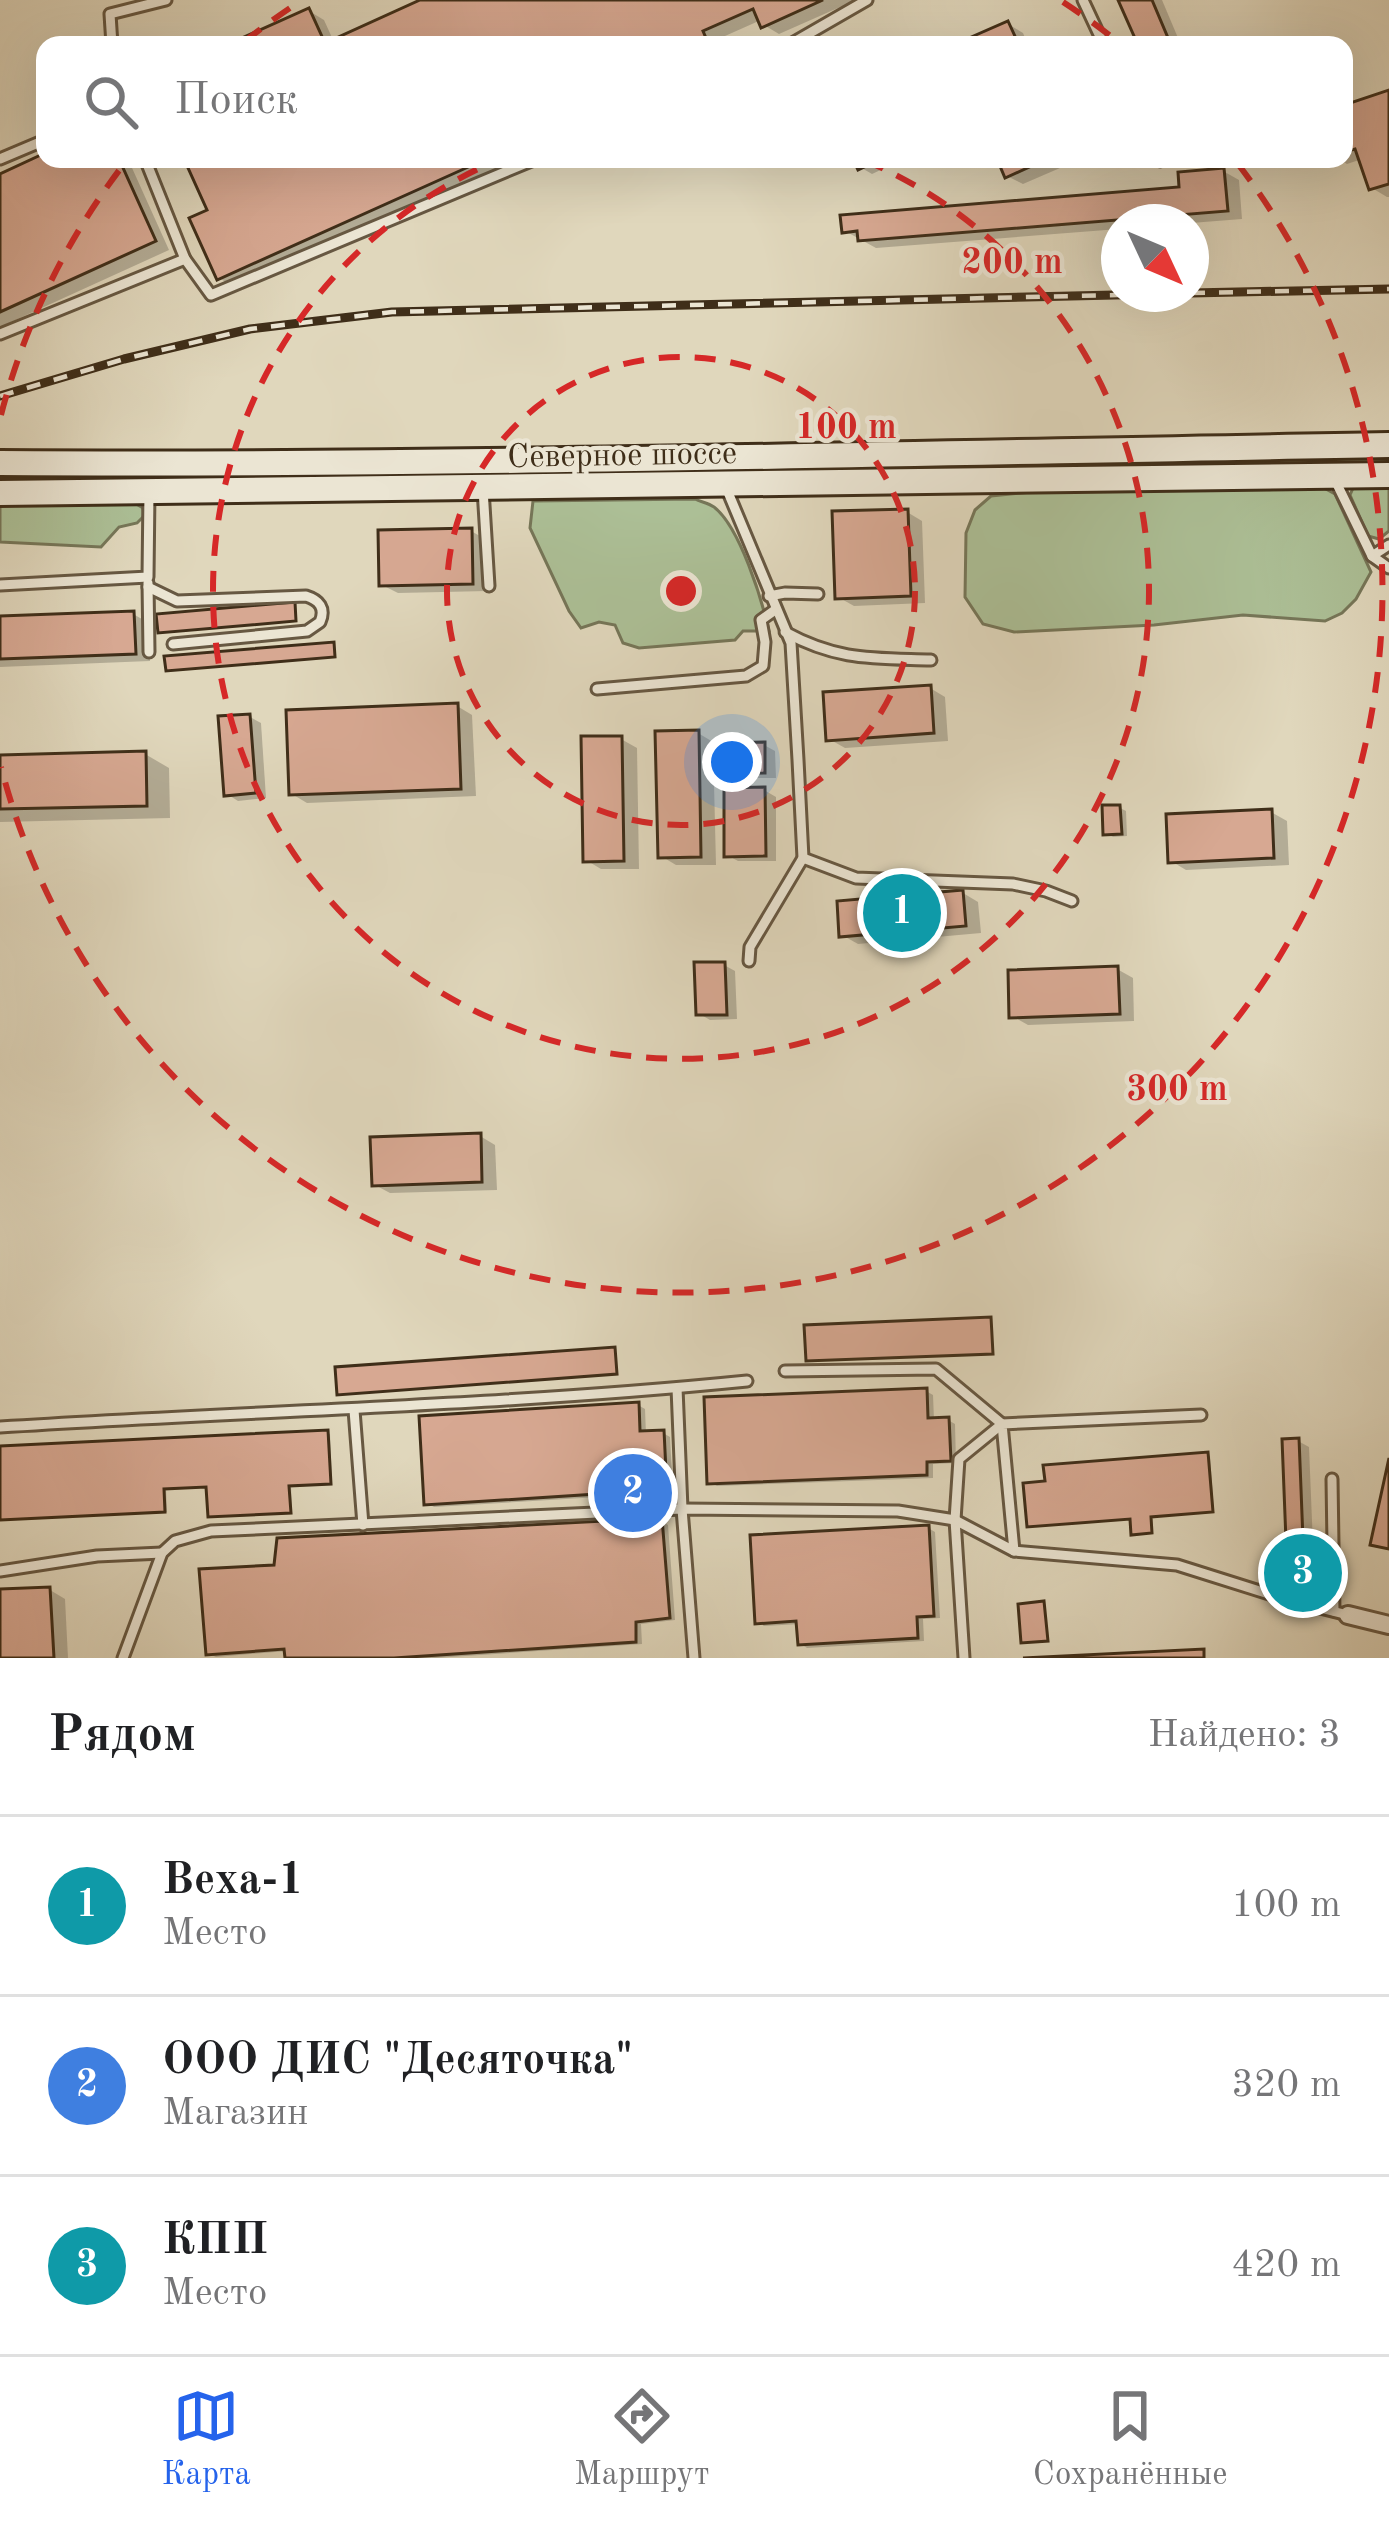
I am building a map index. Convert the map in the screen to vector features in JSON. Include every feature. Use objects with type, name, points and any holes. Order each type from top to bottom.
[{"type":"main road","name":"Северное шоссе","points":[[0,463],[1389,445]]},
{"type":"main road","points":[[724,457],[725,484]]},
{"type":"main road","points":[[148,464],[149,492]]},
{"type":"main road","name":"Северное шоссе","points":[[0,493],[1389,475]]},
{"type":"street","points":[[1341,1613],[1389,1624]]},
{"type":"lane","points":[[111,36],[110,14],[166,0]]},
{"type":"lane","points":[[805,36],[867,0]]},
{"type":"lane","points":[[1083,0],[1100,36]]},
{"type":"lane","points":[[0,159],[36,144]]},
{"type":"lane","points":[[149,168],[184,259],[211,295],[514,168]]},
{"type":"lane","points":[[0,334],[184,259]]},
{"type":"lane","points":[[1333,476],[1372,556],[1389,568]]},
{"type":"lane","points":[[725,484],[790,643],[803,858],[750,947],[749,961]]},
{"type":"lane","points":[[483,488],[489,586]]},
{"type":"lane","points":[[149,492],[149,652]]},
{"type":"lane","points":[[1372,556],[1389,545]]},
{"type":"lane","points":[[0,585],[148,582],[177,601],[306,596],[322,608],[320,622],[307,631],[173,644]]},
{"type":"lane","points":[[769,596],[818,594]]},
{"type":"lane","points":[[597,689],[746,676],[763,666],[760,620],[776,610]]},
{"type":"lane","points":[[785,632],[808,645],[852,658],[931,660]]},
{"type":"lane","points":[[803,858],[856,878],[1013,884],[1072,901]]},
{"type":"lane","points":[[785,1371],[936,1369],[1002,1424],[1014,1551]]},
{"type":"lane","points":[[0,1427],[354,1410],[747,1381]]},
{"type":"lane","points":[[677,1388],[694,1658]]},
{"type":"lane","points":[[354,1410],[363,1525]]},
{"type":"lane","points":[[964,1658],[955,1520],[959,1460],[1002,1424],[1201,1415]]},
{"type":"lane","points":[[123,1658],[162,1553],[175,1541],[212,1531],[682,1509],[898,1510],[955,1520],[1014,1551],[1177,1564],[1341,1613],[1332,1479]]},
{"type":"lane","points":[[0,1571],[97,1556],[162,1553]]},
{"type":"green space","points":[[1389,455],[1389,464],[738,475],[741,468]]},
{"type":"green space","points":[[709,468],[711,473],[166,481],[168,475]]},
{"type":"green space","points":[[0,473],[122,474],[126,481],[0,482]]},
{"type":"green space","points":[[1354,486],[1389,486],[1389,531],[1379,539],[1368,536],[1350,495]]},
{"type":"green space","points":[[1324,488],[1335,494],[1371,572],[1356,599],[1325,621],[1243,615],[1014,632],[983,624],[965,597],[966,533],[975,510],[991,496],[1052,490]]},
{"type":"green space","points":[[695,499],[714,507],[733,530],[769,631],[743,631],[735,640],[639,648],[623,643],[615,625],[599,622],[581,628],[530,528],[533,501]]},
{"type":"green space","points":[[0,500],[131,501],[143,508],[144,516],[119,527],[101,547],[0,542]]},
{"type":"building","points":[[420,0],[823,0],[761,28],[753,9],[703,31],[705,36],[340,36]]},
{"type":"building","points":[[1118,0],[1152,0],[1167,36],[1134,36]]},
{"type":"building","points":[[309,8],[322,36],[246,36]]},
{"type":"building","points":[[1008,21],[1015,36],[974,36]]},
{"type":"building","points":[[1389,90],[1389,184],[1369,190],[1353,150],[1353,102]]},
{"type":"building","points":[[36,157],[36,168],[123,168],[156,241],[0,312],[0,174]]},
{"type":"building","points":[[188,168],[466,168],[217,280],[189,218],[207,210]]},
{"type":"building","points":[[1001,168],[1027,168],[1005,178]]},
{"type":"building","points":[[1224,168],[1228,211],[1209,213],[1209,204],[1101,204],[1101,221],[858,241],[857,231],[842,233],[840,215],[1179,187],[1178,172]]},
{"type":"building","points":[[908,509],[911,596],[835,599],[832,511]]},
{"type":"building","points":[[472,528],[473,584],[379,586],[378,530]]},
{"type":"building","points":[[295,602],[296,621],[158,633],[156,614]]},
{"type":"building","points":[[134,611],[136,654],[0,659],[0,616]]},
{"type":"building","points":[[334,642],[335,657],[166,671],[164,656]]},
{"type":"building","points":[[931,685],[934,733],[826,741],[823,692]]},
{"type":"building","points":[[458,703],[461,789],[289,795],[286,710]]},
{"type":"building","points":[[250,714],[256,793],[224,796],[218,716]]},
{"type":"building","points":[[699,730],[701,857],[658,858],[655,731]]},
{"type":"building","points":[[581,736],[622,736],[624,861],[583,862]]},
{"type":"building","points":[[765,742],[765,773],[722,774],[721,743]]},
{"type":"building","points":[[146,751],[147,806],[0,809],[0,755]]},
{"type":"building","points":[[765,787],[766,856],[724,857],[724,788]]},
{"type":"building","points":[[1102,805],[1120,805],[1122,834],[1103,835]]},
{"type":"building","points":[[1272,809],[1274,858],[1168,863],[1166,814]]},
{"type":"building","points":[[963,890],[966,926],[839,937],[837,901]]},
{"type":"building","points":[[694,962],[725,962],[727,1015],[696,1015]]},
{"type":"building","points":[[1118,966],[1120,1014],[1009,1018],[1008,970]]},
{"type":"building","points":[[481,1133],[482,1182],[372,1186],[370,1137]]},
{"type":"building","points":[[991,1317],[993,1354],[806,1361],[804,1325]]},
{"type":"building","points":[[615,1347],[617,1374],[337,1395],[335,1367]]},
{"type":"building","points":[[927,1388],[928,1418],[949,1417],[951,1461],[927,1462],[927,1475],[707,1484],[704,1397]]},
{"type":"building","points":[[639,1402],[640,1431],[664,1430],[666,1472],[642,1474],[643,1491],[424,1505],[419,1416]]},
{"type":"building","points":[[328,1430],[331,1484],[289,1486],[291,1513],[208,1517],[206,1487],[164,1489],[165,1512],[0,1520],[0,1446]]},
{"type":"building","points":[[1299,1438],[1303,1540],[1286,1541],[1282,1439]]},
{"type":"building","points":[[1208,1452],[1213,1512],[1151,1517],[1152,1533],[1131,1535],[1130,1519],[1027,1527],[1023,1483],[1045,1481],[1043,1465]]},
{"type":"building","points":[[1389,1458],[1389,1549],[1370,1545]]},
{"type":"building","points":[[662,1518],[670,1618],[636,1622],[636,1642],[394,1658],[285,1658],[284,1649],[206,1655],[199,1569],[274,1565],[277,1538]]},
{"type":"building","points":[[929,1525],[934,1616],[917,1617],[918,1638],[798,1645],[796,1621],[755,1624],[750,1535]]},
{"type":"building","points":[[1316,1562],[1317,1583],[1290,1584],[1289,1563]]},
{"type":"building","points":[[50,1587],[54,1658],[0,1658],[0,1589]]},
{"type":"building","points":[[1044,1601],[1048,1641],[1021,1643],[1018,1604]]},
{"type":"building","points":[[1204,1649],[1204,1658],[1023,1658]]},
{"type":"railway","points":[[1209,293],[1389,289]]},
{"type":"railway","points":[[0,396],[124,359],[250,329],[392,312],[1101,295]]},
{"type":"place","name":"Веха-1","points":[[902,913]]},
{"type":"place","name":"ООО ДИС \"Десяточка\"","points":[[633,1493]]},
{"type":"place","name":"КПП","points":[[1303,1573]]}]
